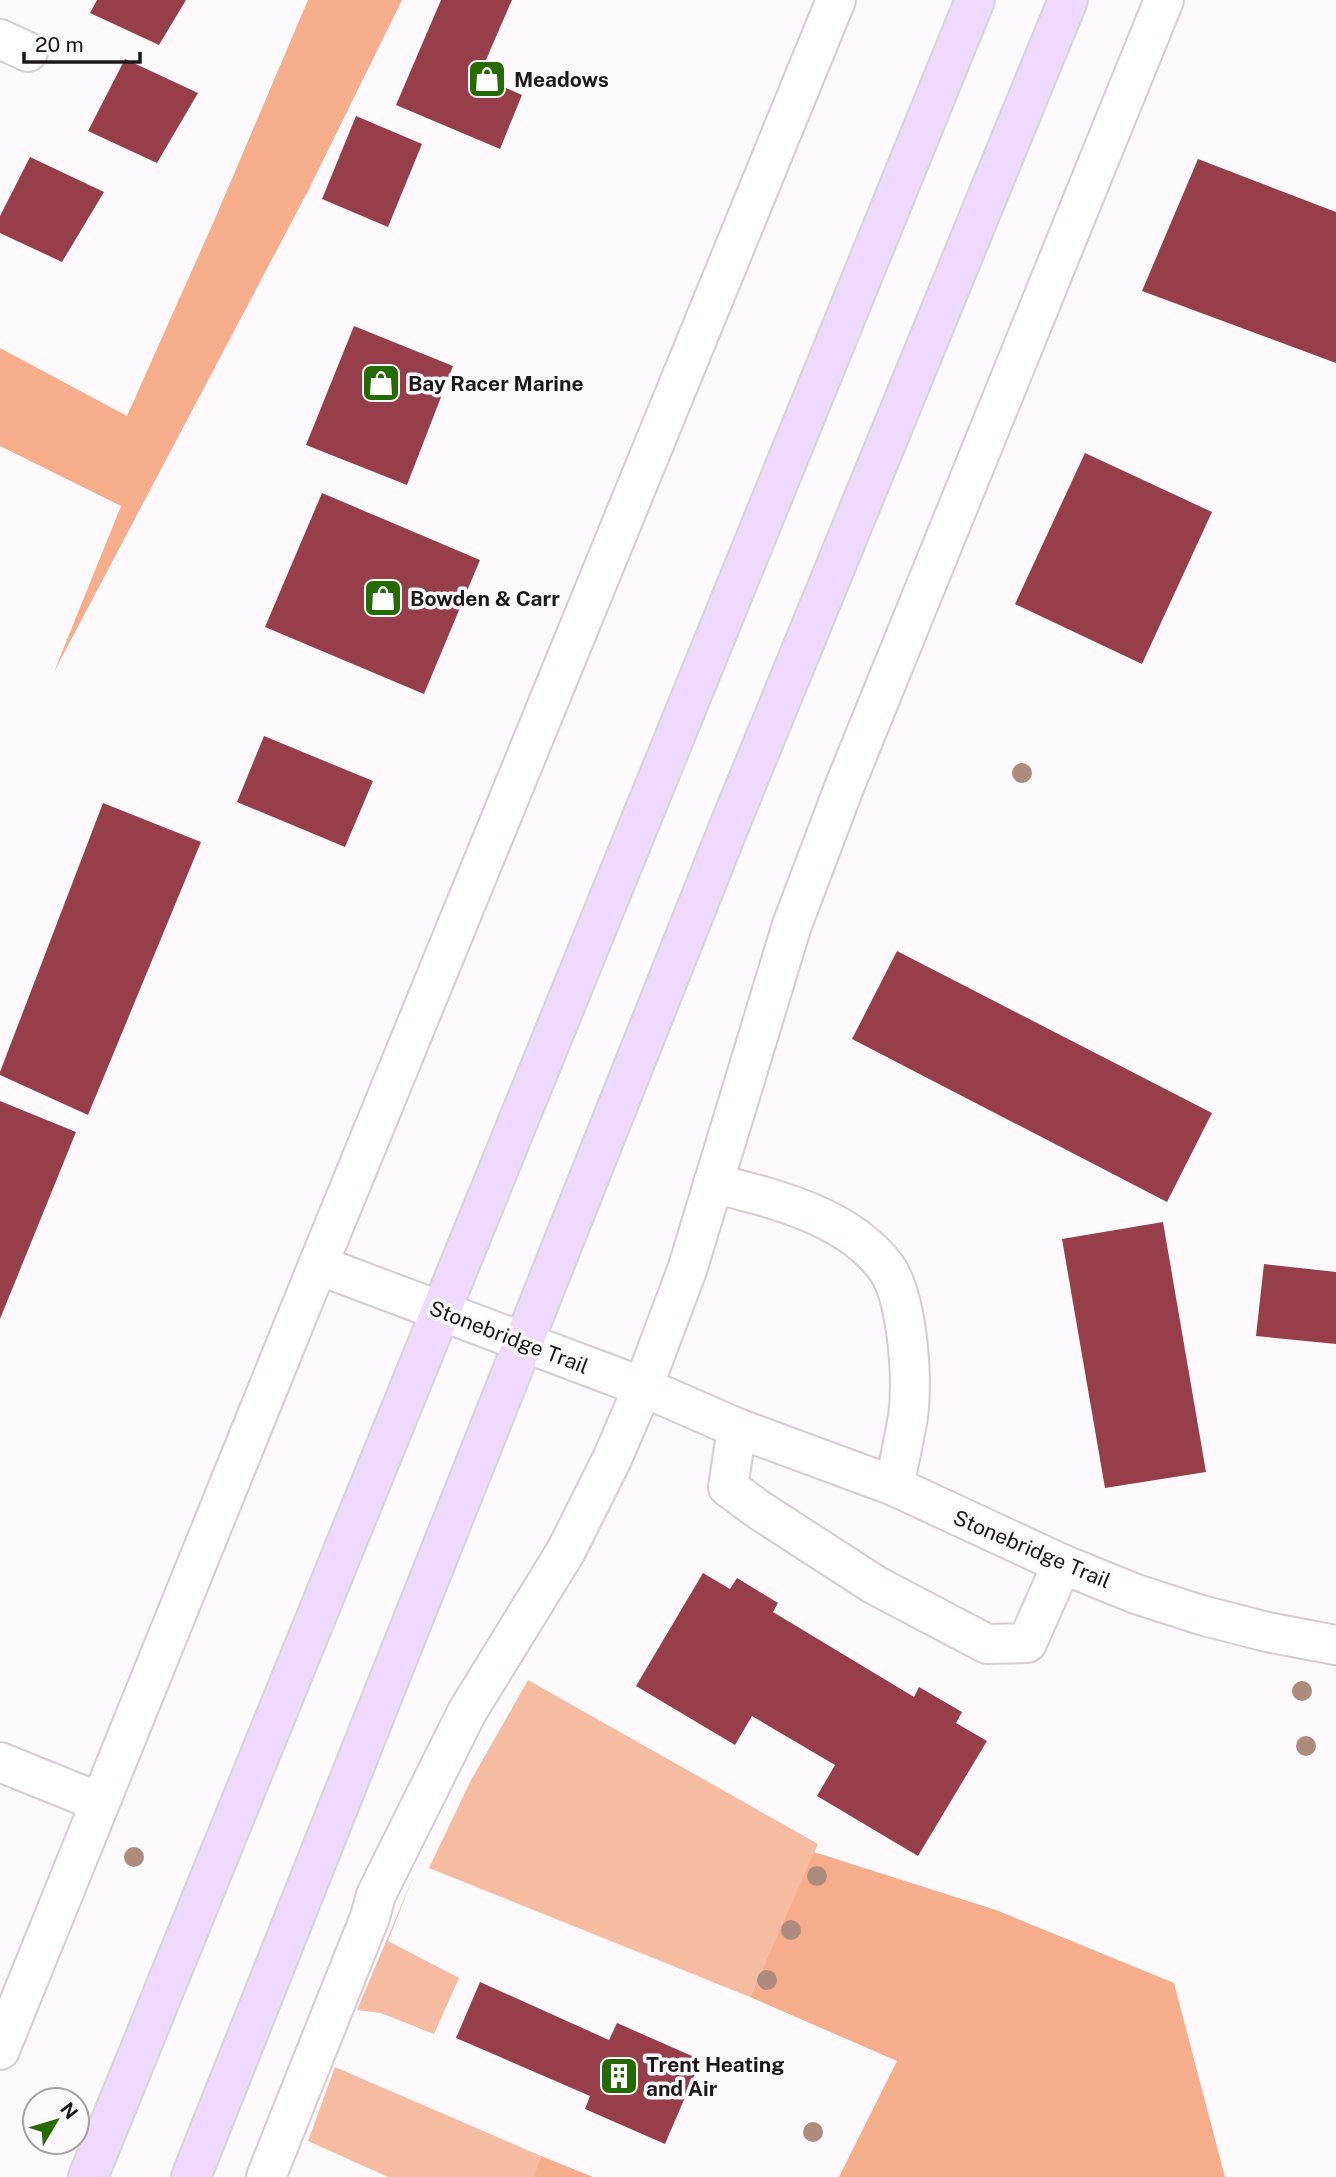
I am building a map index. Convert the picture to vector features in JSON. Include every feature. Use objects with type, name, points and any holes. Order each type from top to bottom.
[{"type":"main road","points":[[88,2177],[975,0]]},
{"type":"main road","points":[[191,2177],[735,811],[1068,0]]},
{"type":"street","points":[[0,2050],[836,0]]},
{"type":"street","points":[[266,2177],[376,1895],[467,1712],[566,1551],[612,1459],[643,1387],[687,1270],[801,899],[1164,0]]},
{"type":"street","points":[[713,1182],[777,1199],[830,1222],[872,1251],[886,1268],[896,1287],[906,1327],[909,1371],[908,1415],[894,1486]]},
{"type":"street","name":"Stonebridge Trail","points":[[318,1265],[643,1387],[737,1428],[894,1486],[949,1514],[1136,1594],[1267,1632],[1336,1645]]},
{"type":"street","points":[[737,1428],[728,1487],[875,1585],[987,1644],[1027,1643],[1062,1564]]},
{"type":"street","points":[[0,1762],[99,1802]]},
{"type":"shaded area","points":[[308,0],[402,0],[308,191],[54,672],[121,506],[0,446],[0,348],[127,416]]},
{"type":"shaded area","points":[[528,1680],[818,1844],[750,1997],[429,1868],[470,1782]]},
{"type":"shaded area","points":[[814,1852],[996,1910],[1174,1983],[1225,2177],[839,2177],[897,2061],[750,1997]]},
{"type":"shaded area","points":[[414,1875],[388,1941],[459,1978],[434,2034],[381,2013],[357,2010]]},
{"type":"shaded area","points":[[335,2067],[541,2156],[533,2177],[388,2177],[308,2141]]},
{"type":"shaded area","points":[[541,2156],[593,2177],[533,2177]]},
{"type":"building","points":[[97,0],[186,0],[159,45],[90,13]]},
{"type":"building","points":[[441,0],[512,0],[479,76],[522,95],[500,149],[396,105]]},
{"type":"building","points":[[125,59],[198,93],[157,163],[88,131]]},
{"type":"building","points":[[356,116],[422,144],[388,227],[322,199]]},
{"type":"building","points":[[30,157],[104,192],[62,262],[0,233],[0,216]]},
{"type":"building","points":[[1198,159],[1336,212],[1336,363],[1142,291]]},
{"type":"building","points":[[354,326],[453,366],[407,485],[306,445]]},
{"type":"building","points":[[1085,453],[1212,512],[1142,664],[1015,604]]},
{"type":"building","points":[[322,493],[480,560],[424,694],[265,627]]},
{"type":"building","points":[[264,736],[373,781],[345,847],[237,802]]},
{"type":"building","points":[[103,803],[201,842],[88,1115],[0,1075],[0,1072]]},
{"type":"building","points":[[897,951],[1212,1113],[1167,1202],[852,1039]]},
{"type":"building","points":[[0,1101],[76,1132],[0,1319]]},
{"type":"building","points":[[1163,1222],[1206,1472],[1105,1488],[1062,1239]]},
{"type":"building","points":[[1264,1264],[1336,1272],[1336,1344],[1256,1336]]},
{"type":"building","points":[[703,1573],[730,1589],[737,1578],[778,1603],[773,1612],[914,1697],[919,1687],[962,1712],[956,1723],[987,1741],[918,1856],[817,1796],[835,1765],[752,1716],[735,1745],[636,1686]]},
{"type":"building","name":"Trent Heating and Air","points":[[480,1982],[609,2040],[617,2023],[701,2060],[665,2144],[585,2109],[590,2096],[456,2038]]},
{"type":"place","name":"Meadows","points":[[487,79]]},
{"type":"place","name":"Bay Racer Marine","points":[[381,383]]},
{"type":"place","name":"Bowden & Carr","points":[[383,598]]},
{"type":"place","name":"Trent Heating and Air","points":[[619,2076]]}]
